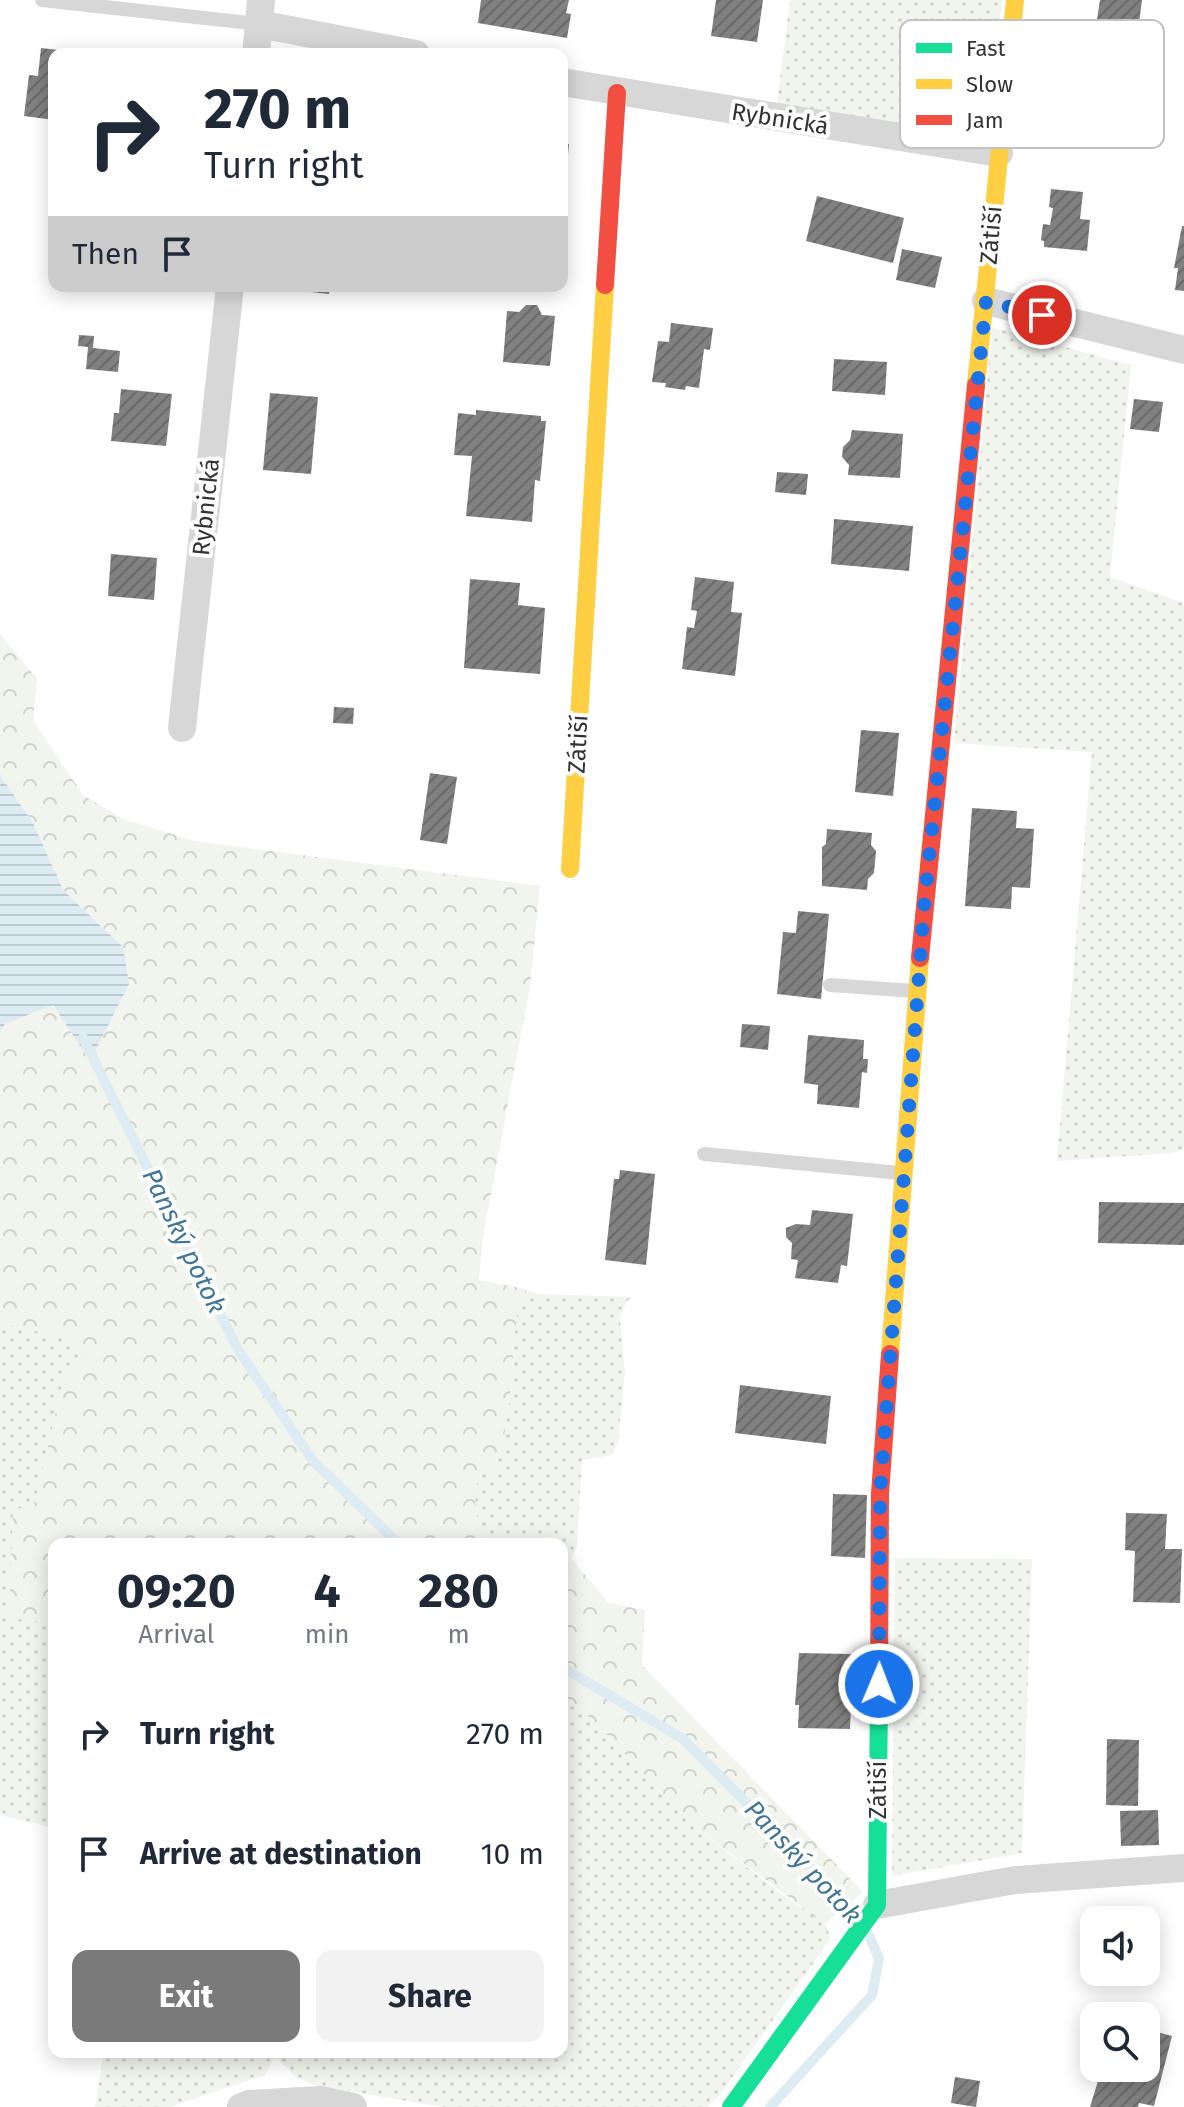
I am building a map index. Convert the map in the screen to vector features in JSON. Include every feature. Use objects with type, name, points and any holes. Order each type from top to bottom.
[{"type":"street","name":"Zátiší","points":[[1013,20],[1015,0]]},
{"type":"street","points":[[257,48],[260,12],[394,48]]},
{"type":"street","name":"Rybnická","points":[[568,83],[900,137]]},
{"type":"street","name":"Zátiší","points":[[570,869],[617,93]]},
{"type":"street","name":"Rybnická","points":[[967,148],[999,153]]},
{"type":"street","name":"Zátiší","points":[[877,1905],[880,1494],[924,908],[1000,148]]},
{"type":"street","name":"Rybnická","points":[[182,728],[229,292]]},
{"type":"street","points":[[986,301],[1184,350]]},
{"type":"street","points":[[731,2107],[877,1905],[1015,1880],[1184,1868]]},
{"type":"street","points":[[246,2106],[320,2100],[353,2107]]},
{"type":"lane","points":[[42,0],[260,12]]},
{"type":"lane","points":[[830,985],[918,992]]},
{"type":"lane","points":[[704,1154],[905,1173]]},
{"type":"green space","points":[[790,0],[1002,0],[1000,20],[900,20],[900,129],[776,112]]},
{"type":"green space","points":[[992,327],[1131,365],[1110,577],[1184,603],[1184,1148],[1172,1153],[1057,1161],[1092,752],[954,743]]},
{"type":"green space","points":[[0,634],[37,679],[33,720],[83,795],[123,819],[195,841],[540,886],[530,986],[483,1237],[479,1280],[525,1289],[525,1301],[517,1312],[500,1456],[494,1472],[483,1471],[476,1487],[479,1526],[484,1538],[48,1538],[48,1622],[9,1618],[13,1511],[35,1502],[64,1377],[82,1359],[70,1340],[0,1322],[0,1031],[5,1024],[53,1005],[82,1049],[123,947],[63,890],[33,823],[0,775]]},
{"type":"green space","points":[[525,1289],[537,1294],[634,1297],[627,1301],[620,1318],[625,1372],[618,1442],[612,1455],[582,1460],[577,1545],[572,1559],[568,1561],[568,1538],[484,1538],[479,1526],[476,1487],[483,1471],[494,1471],[500,1455],[510,1393],[517,1311],[525,1301]]},
{"type":"green space","points":[[0,1322],[70,1340],[82,1360],[64,1377],[35,1502],[13,1512],[9,1618],[48,1622],[48,1827],[0,1815]]},
{"type":"green space","points":[[895,1558],[1032,1559],[1022,1853],[892,1876]]},
{"type":"green space","points":[[572,1559],[608,1603],[645,1610],[642,1665],[863,1892],[825,1924],[692,1825],[610,1738],[580,1708],[568,1701],[568,1561]]},
{"type":"green space","points":[[568,1701],[580,1708],[610,1738],[692,1825],[825,1924],[831,1938],[719,2096],[707,2107],[443,2107],[318,2086],[297,2078],[277,2058],[568,2058]]},
{"type":"green space","points":[[103,2058],[274,2058],[265,2075],[170,2107],[95,2107]]},
{"type":"shaded area","points":[[0,775],[33,823],[63,890],[123,947],[129,984],[95,1051],[82,1049],[53,1005],[5,1024],[0,1031]]},
{"type":"building","points":[[481,0],[569,0],[566,13],[571,14],[567,38],[478,23]]},
{"type":"building","points":[[716,0],[763,0],[757,42],[711,36]]},
{"type":"building","points":[[1100,0],[1142,0],[1139,20],[1097,20]]},
{"type":"building","points":[[41,48],[48,49],[48,119],[24,116],[29,75],[38,76]]},
{"type":"building","points":[[1051,189],[1083,192],[1080,219],[1090,220],[1087,251],[1044,247],[1041,240],[1043,224],[1050,225],[1053,208],[1049,207]]},
{"type":"building","points":[[817,196],[904,218],[893,263],[806,241]]},
{"type":"building","points":[[1182,226],[1184,291],[1175,290],[1178,268],[1174,268]]},
{"type":"building","points":[[902,249],[942,257],[935,288],[896,280]]},
{"type":"building","points":[[526,305],[537,305],[542,315],[555,316],[550,366],[503,362],[507,311],[519,312]]},
{"type":"building","points":[[671,323],[713,328],[710,350],[704,349],[699,388],[686,386],[685,390],[652,382],[658,341],[669,342]]},
{"type":"building","points":[[79,335],[94,336],[93,348],[120,351],[118,372],[86,369],[88,347],[78,346]]},
{"type":"building","points":[[834,359],[887,362],[885,395],[832,391]]},
{"type":"building","points":[[121,389],[172,394],[166,446],[111,441],[114,413],[119,413]]},
{"type":"building","points":[[270,393],[318,397],[311,474],[263,470]]},
{"type":"building","points":[[1134,399],[1163,402],[1159,432],[1130,429]]},
{"type":"building","points":[[476,410],[541,416],[541,421],[546,421],[540,481],[535,480],[532,522],[466,516],[472,456],[454,455],[458,413],[476,415]]},
{"type":"building","points":[[852,430],[903,434],[900,478],[848,475],[849,465],[842,457],[843,447],[850,440]]},
{"type":"building","points":[[777,472],[808,474],[806,495],[775,492]]},
{"type":"building","points":[[834,519],[913,526],[909,571],[831,564]]},
{"type":"building","points":[[111,554],[157,558],[154,600],[108,596]]},
{"type":"building","points":[[695,577],[734,582],[731,612],[742,613],[735,676],[682,669],[687,627],[694,628],[697,611],[691,610]]},
{"type":"building","points":[[470,579],[520,583],[518,605],[545,608],[540,674],[464,668]]},
{"type":"building","points":[[334,707],[354,708],[353,724],[333,723]]},
{"type":"building","points":[[861,730],[899,733],[893,796],[855,792]]},
{"type":"building","points":[[430,773],[457,777],[447,844],[420,840]]},
{"type":"building","points":[[972,808],[1017,811],[1016,828],[1034,829],[1030,888],[1012,887],[1011,909],[965,906]]},
{"type":"building","points":[[827,829],[872,833],[871,845],[876,851],[874,873],[868,879],[867,890],[822,886],[822,847],[826,844]]},
{"type":"building","points":[[798,911],[829,914],[821,999],[777,994],[783,932],[796,933]]},
{"type":"building","points":[[742,1024],[770,1026],[768,1050],[740,1047]]},
{"type":"building","points":[[808,1035],[864,1040],[863,1059],[868,1059],[867,1073],[862,1072],[859,1108],[817,1104],[818,1085],[804,1083]]},
{"type":"building","points":[[620,1170],[655,1174],[646,1265],[605,1260],[614,1179],[619,1179]]},
{"type":"building","points":[[1099,1202],[1184,1203],[1184,1245],[1098,1243]]},
{"type":"building","points":[[812,1210],[853,1214],[847,1266],[841,1265],[838,1283],[795,1278],[798,1260],[791,1259],[792,1243],[786,1237],[786,1228],[796,1224],[810,1225]]},
{"type":"building","points":[[740,1385],[831,1396],[826,1444],[735,1433]]},
{"type":"building","points":[[833,1494],[867,1495],[865,1558],[831,1556]]},
{"type":"building","points":[[1126,1513],[1167,1514],[1165,1549],[1182,1549],[1180,1603],[1133,1602],[1135,1551],[1125,1550]]},
{"type":"building","points":[[799,1653],[851,1654],[851,1679],[846,1678],[845,1705],[851,1705],[850,1729],[798,1728],[799,1705],[795,1705]]},
{"type":"building","points":[[1107,1739],[1139,1740],[1138,1806],[1106,1805]]},
{"type":"building","points":[[1158,1810],[1159,1845],[1121,1846],[1120,1811]]},
{"type":"building","points":[[1160,2033],[1172,2036],[1154,2106],[1139,2103],[1138,2107],[1090,2107],[1098,2082],[1160,2082]]},
{"type":"building","points":[[955,2077],[980,2081],[976,2107],[951,2103]]},
{"type":"waterway","name":"Panský potok","points":[[83,1038],[237,1348],[313,1461],[393,1538]]},
{"type":"waterway","name":"Panský potok","points":[[568,1671],[683,1739],[860,1917]]},
{"type":"waterway","name":"Panský potok","points":[[770,2107],[872,1995],[879,1959],[869,1935]]},
{"type":"traffic: fast","points":[[731,2107],[877,1905],[879,1693]]},
{"type":"traffic: slow","points":[[1013,20],[1015,0]]},
{"type":"traffic: slow","points":[[976,385],[1000,148]]},
{"type":"traffic: slow","points":[[570,869],[605,285]]},
{"type":"traffic: slow","points":[[890,1354],[920,958]]},
{"type":"traffic: jam","points":[[605,285],[617,93]]},
{"type":"traffic: jam","points":[[920,958],[976,385]]},
{"type":"traffic: jam","points":[[879,1693],[880,1494],[890,1354]]},
{"type":"route","points":[[879,1684],[880,1494],[924,908],[986,301],[1042,315]]}]
